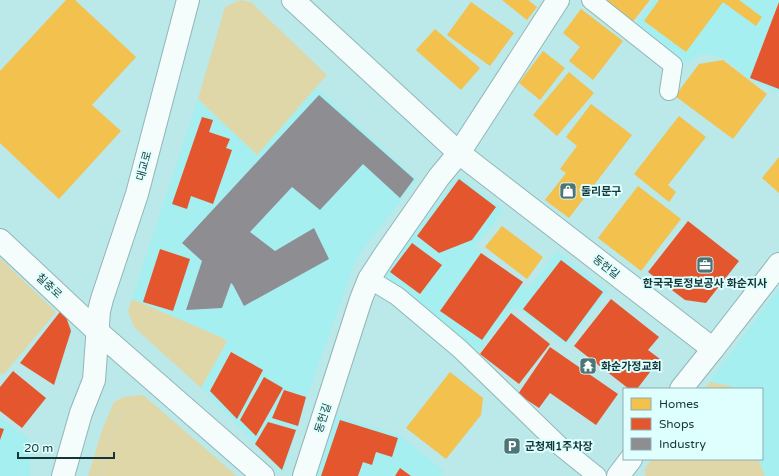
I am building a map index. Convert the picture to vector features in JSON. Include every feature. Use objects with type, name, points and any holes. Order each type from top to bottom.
[{"type":"street","name":"대교로","points":[[63,476],[81,413],[94,380],[99,311],[102,299],[137,194],[188,0]]},
{"type":"street","points":[[293,0],[459,153]]},
{"type":"street","name":"동헌길","points":[[304,476],[361,299],[369,279],[439,177],[459,153],[558,0]]},
{"type":"street","name":"동헌길","points":[[459,153],[713,349]]},
{"type":"street","name":"칠충로","points":[[0,240],[97,332]]},
{"type":"street","points":[[682,388],[779,264]]},
{"type":"street","points":[[97,332],[263,476]]},
{"type":"street","points":[[618,476],[630,460]]},
{"type":"lane","points":[[591,0],[673,65],[669,91]]},
{"type":"lane","points":[[369,279],[397,296],[460,348],[561,447],[597,476]]},
{"type":"path","points":[[100,476],[118,416],[142,406]]},
{"type":"shaded area","points":[[240,0],[251,2],[327,75],[257,155],[198,99],[225,7]]},
{"type":"shaded area","points":[[654,0],[779,0],[779,93],[749,79],[724,58],[703,53],[684,64],[635,25]]},
{"type":"shaded area","points":[[316,87],[417,179],[356,259],[308,394],[283,473],[201,388],[227,342],[132,299],[198,99],[257,155]]},
{"type":"shaded area","points":[[459,175],[504,210],[475,247],[528,289],[557,251],[608,291],[566,346],[514,306],[477,355],[383,274]]},
{"type":"shaded area","points":[[0,258],[56,312],[4,374],[0,374]]},
{"type":"shaded area","points":[[779,289],[779,476],[646,476],[644,470],[651,460],[763,460],[763,388],[705,388]]},
{"type":"shaded area","points":[[132,299],[227,341],[201,388],[134,327],[128,311]]},
{"type":"shaded area","points":[[710,382],[731,386],[732,388],[705,388]]},
{"type":"shaded area","points":[[143,395],[237,476],[88,476],[103,428],[114,402],[124,397]]},
{"type":"shaded area","points":[[335,415],[400,435],[444,471],[440,476],[316,476]]},
{"type":"shaded area","points":[[0,417],[30,440],[30,476],[0,476]]},
{"type":"shaded area","points":[[651,460],[758,460],[765,476],[646,476],[644,470]]},
{"type":"building: Homes","points":[[66,0],[75,0],[136,57],[92,105],[121,131],[59,199],[0,143],[0,71]]},
{"type":"building: Homes","points":[[502,0],[528,0],[537,7],[527,20]]},
{"type":"building: Homes","points":[[598,0],[650,0],[630,25]]},
{"type":"building: Homes","points":[[659,0],[739,0],[762,17],[756,26],[723,2],[686,52],[644,21]]},
{"type":"building: Homes","points":[[471,2],[514,33],[490,66],[447,35]]},
{"type":"building: Homes","points":[[581,9],[623,41],[593,80],[569,61],[580,47],[563,33]]},
{"type":"building: Homes","points":[[435,29],[480,68],[461,90],[416,50]]},
{"type":"building: Homes","points":[[543,51],[565,68],[540,100],[519,83]]},
{"type":"building: Homes","points":[[723,60],[767,94],[733,139],[675,96],[699,64]]},
{"type":"building: Homes","points":[[569,72],[594,93],[557,136],[533,115]]},
{"type":"building: Homes","points":[[591,104],[632,135],[569,218],[545,200],[566,173],[560,169],[577,146],[566,137]]},
{"type":"building: Homes","points":[[679,116],[706,137],[668,185],[676,192],[669,202],[634,174]]},
{"type":"building: Homes","points":[[779,157],[779,193],[762,178]]},
{"type":"building: Homes","points":[[638,186],[681,219],[641,271],[598,238]]},
{"type":"building: Homes","points":[[502,226],[543,257],[527,279],[485,247]]},
{"type":"building: Homes","points":[[450,372],[483,398],[481,415],[446,459],[406,428]]},
{"type":"building: Shops","points":[[779,2],[779,89],[750,78]]},
{"type":"building: Shops","points":[[202,117],[213,120],[209,132],[230,139],[226,148],[232,150],[213,204],[191,196],[187,209],[172,204]]},
{"type":"building: Shops","points":[[459,179],[496,207],[472,240],[439,253],[417,236]]},
{"type":"building: Shops","points":[[688,221],[739,261],[706,303],[685,300],[648,272]]},
{"type":"building: Shops","points":[[412,243],[442,265],[420,294],[390,272]]},
{"type":"building: Shops","points":[[160,249],[190,259],[173,311],[143,302]]},
{"type":"building: Shops","points":[[481,253],[523,282],[482,340],[440,311]]},
{"type":"building: Shops","points":[[561,260],[603,292],[566,342],[523,309]]},
{"type":"building: Shops","points":[[611,299],[659,337],[648,350],[660,359],[638,388],[628,388],[574,346]]},
{"type":"building: Shops","points":[[63,308],[71,331],[54,385],[20,363]]},
{"type":"building: Shops","points":[[511,313],[550,344],[519,384],[480,354]]},
{"type":"building: Shops","points":[[550,347],[618,394],[596,425],[550,393],[539,408],[518,394]]},
{"type":"building: Shops","points":[[231,352],[263,370],[237,419],[210,391]]},
{"type":"building: Shops","points":[[13,371],[46,398],[22,428],[0,411],[0,387]]},
{"type":"building: Shops","points":[[264,377],[283,388],[256,436],[240,420]]},
{"type":"building: Shops","points":[[284,390],[306,397],[298,426],[272,418]]},
{"type":"building: Shops","points":[[340,420],[398,438],[392,457],[376,452],[372,465],[363,462],[358,476],[321,476]]},
{"type":"building: Shops","points":[[268,422],[296,430],[282,470],[255,444]]},
{"type":"building: Shops","points":[[0,428],[4,429],[0,440]]},
{"type":"building: Shops","points":[[400,468],[411,476],[395,476]]},
{"type":"building: Industry","points":[[319,95],[414,179],[400,198],[363,164],[320,210],[292,187],[250,232],[275,251],[314,228],[329,259],[244,306],[231,283],[222,308],[186,310],[202,261],[182,243]]},
{"type":"place","name":"둘리문구","points":[[568,191]]},
{"type":"place","name":"한국국토정보공사 화순지사","points":[[705,265]]},
{"type":"place","name":"화순가정교회","points":[[588,366]]},
{"type":"place","name":"군청제1주차장","points":[[512,446]]}]
